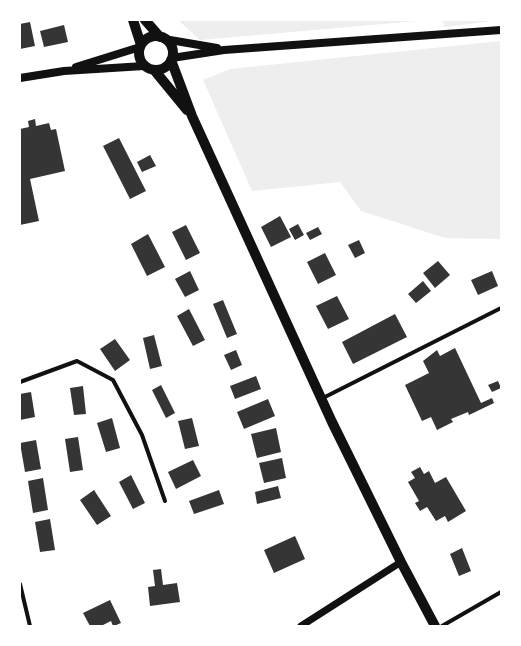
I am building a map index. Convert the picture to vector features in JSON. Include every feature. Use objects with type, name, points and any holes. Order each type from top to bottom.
[{"type":"highway","points":[[133,20],[140,46],[139,57],[144,66],[155,71],[192,116]]},
{"type":"highway","points":[[145,20],[172,47],[172,59],[192,116],[321,398],[401,562],[435,626]]},
{"type":"highway","points":[[140,46],[149,38],[162,38]]},
{"type":"highway","points":[[155,71],[164,68],[172,59]]},
{"type":"main road","points":[[172,59],[224,50],[501,30]]},
{"type":"main road","points":[[162,38],[224,50]]},
{"type":"main road","points":[[64,71],[140,46]]},
{"type":"main road","points":[[20,78],[64,71],[144,66]]},
{"type":"street","points":[[321,398],[501,308]]},
{"type":"street","points":[[20,382],[77,361],[113,380],[142,435],[165,501]]},
{"type":"street","points":[[301,626],[401,562]]},
{"type":"street","points":[[20,584],[30,626]]},
{"type":"street","points":[[442,626],[501,592]]},
{"type":"shaded area","points":[[178,20],[428,20],[200,40]]},
{"type":"shaded area","points":[[443,20],[501,20],[444,27]]},
{"type":"shaded area","points":[[501,41],[501,239],[445,238],[361,211],[340,182],[252,191],[203,80],[230,69]]},
{"type":"building","points":[[30,22],[35,46],[20,49],[20,24]]},
{"type":"building","points":[[64,25],[68,42],[44,47],[40,31]]},
{"type":"building","points":[[35,119],[36,126],[49,123],[51,130],[56,129],[65,171],[30,179],[39,221],[20,225],[20,129],[29,127],[28,121]]},
{"type":"building","points":[[119,138],[146,191],[130,199],[103,146]]},
{"type":"building","points":[[150,155],[156,166],[142,172],[137,162]]},
{"type":"building","points":[[280,216],[291,237],[271,247],[261,227]]},
{"type":"building","points":[[298,224],[304,235],[295,240],[289,229]]},
{"type":"building","points":[[186,225],[200,253],[186,260],[172,232]]},
{"type":"building","points":[[318,227],[322,234],[310,240],[306,233]]},
{"type":"building","points":[[148,234],[165,267],[147,276],[131,244]]},
{"type":"building","points":[[359,240],[365,253],[355,258],[348,245]]},
{"type":"building","points":[[325,253],[336,275],[318,284],[307,262]]},
{"type":"building","points":[[438,261],[450,275],[435,288],[423,273]]},
{"type":"building","points":[[190,271],[199,290],[185,297],[175,279]]},
{"type":"building","points":[[492,271],[498,286],[478,295],[471,280]]},
{"type":"building","points":[[423,281],[431,291],[416,303],[408,294]]},
{"type":"building","points":[[337,296],[349,319],[328,329],[316,306]]},
{"type":"building","points":[[223,300],[237,334],[227,338],[213,304]]},
{"type":"building","points":[[189,309],[205,340],[193,346],[177,316]]},
{"type":"building","points":[[395,314],[407,337],[353,364],[342,342]]},
{"type":"building","points":[[154,335],[162,366],[150,369],[143,338]]},
{"type":"building","points":[[115,339],[130,360],[115,371],[100,349]]},
{"type":"building","points":[[455,348],[481,403],[492,398],[494,403],[469,415],[468,412],[451,419],[453,422],[437,430],[431,417],[422,421],[405,385],[429,373],[423,361],[437,350],[440,356]]},
{"type":"building","points":[[236,350],[242,365],[231,370],[224,355]]},
{"type":"building","points":[[256,376],[261,389],[235,399],[230,386]]},
{"type":"building","points":[[498,381],[501,388],[492,392],[488,385]]},
{"type":"building","points":[[161,385],[175,413],[166,418],[152,390]]},
{"type":"building","points":[[83,386],[86,414],[74,415],[70,388]]},
{"type":"building","points":[[31,392],[35,417],[20,420],[20,394]]},
{"type":"building","points":[[268,399],[275,416],[244,429],[237,412]]},
{"type":"building","points":[[112,418],[120,448],[106,452],[97,423]]},
{"type":"building","points":[[192,418],[199,446],[185,449],[178,421]]},
{"type":"building","points":[[276,428],[281,452],[257,458],[251,434]]},
{"type":"building","points":[[78,437],[83,470],[70,472],[65,439]]},
{"type":"building","points":[[36,440],[41,469],[25,472],[20,443]]},
{"type":"building","points":[[282,458],[286,478],[264,483],[259,463]]},
{"type":"building","points":[[193,460],[201,476],[176,489],[168,472]]},
{"type":"building","points":[[420,467],[424,474],[429,471],[435,483],[446,477],[466,511],[448,522],[445,516],[436,521],[427,507],[420,511],[415,503],[419,501],[408,482],[415,478],[411,472]]},
{"type":"building","points":[[131,475],[145,503],[133,509],[119,482]]},
{"type":"building","points":[[43,478],[48,510],[33,513],[28,481]]},
{"type":"building","points":[[278,486],[281,498],[257,504],[255,492]]},
{"type":"building","points":[[94,490],[111,516],[97,525],[80,500]]},
{"type":"building","points":[[219,490],[224,504],[194,514],[189,501]]},
{"type":"building","points":[[50,519],[55,550],[40,552],[35,522]]},
{"type":"building","points":[[295,536],[305,559],[274,573],[264,550]]},
{"type":"building","points":[[462,548],[471,571],[459,576],[450,554]]},
{"type":"building","points":[[161,569],[163,585],[177,583],[180,602],[150,606],[148,587],[155,586],[153,570]]},
{"type":"building","points":[[110,600],[121,623],[113,626],[111,621],[101,626],[90,626],[83,613]]}]
